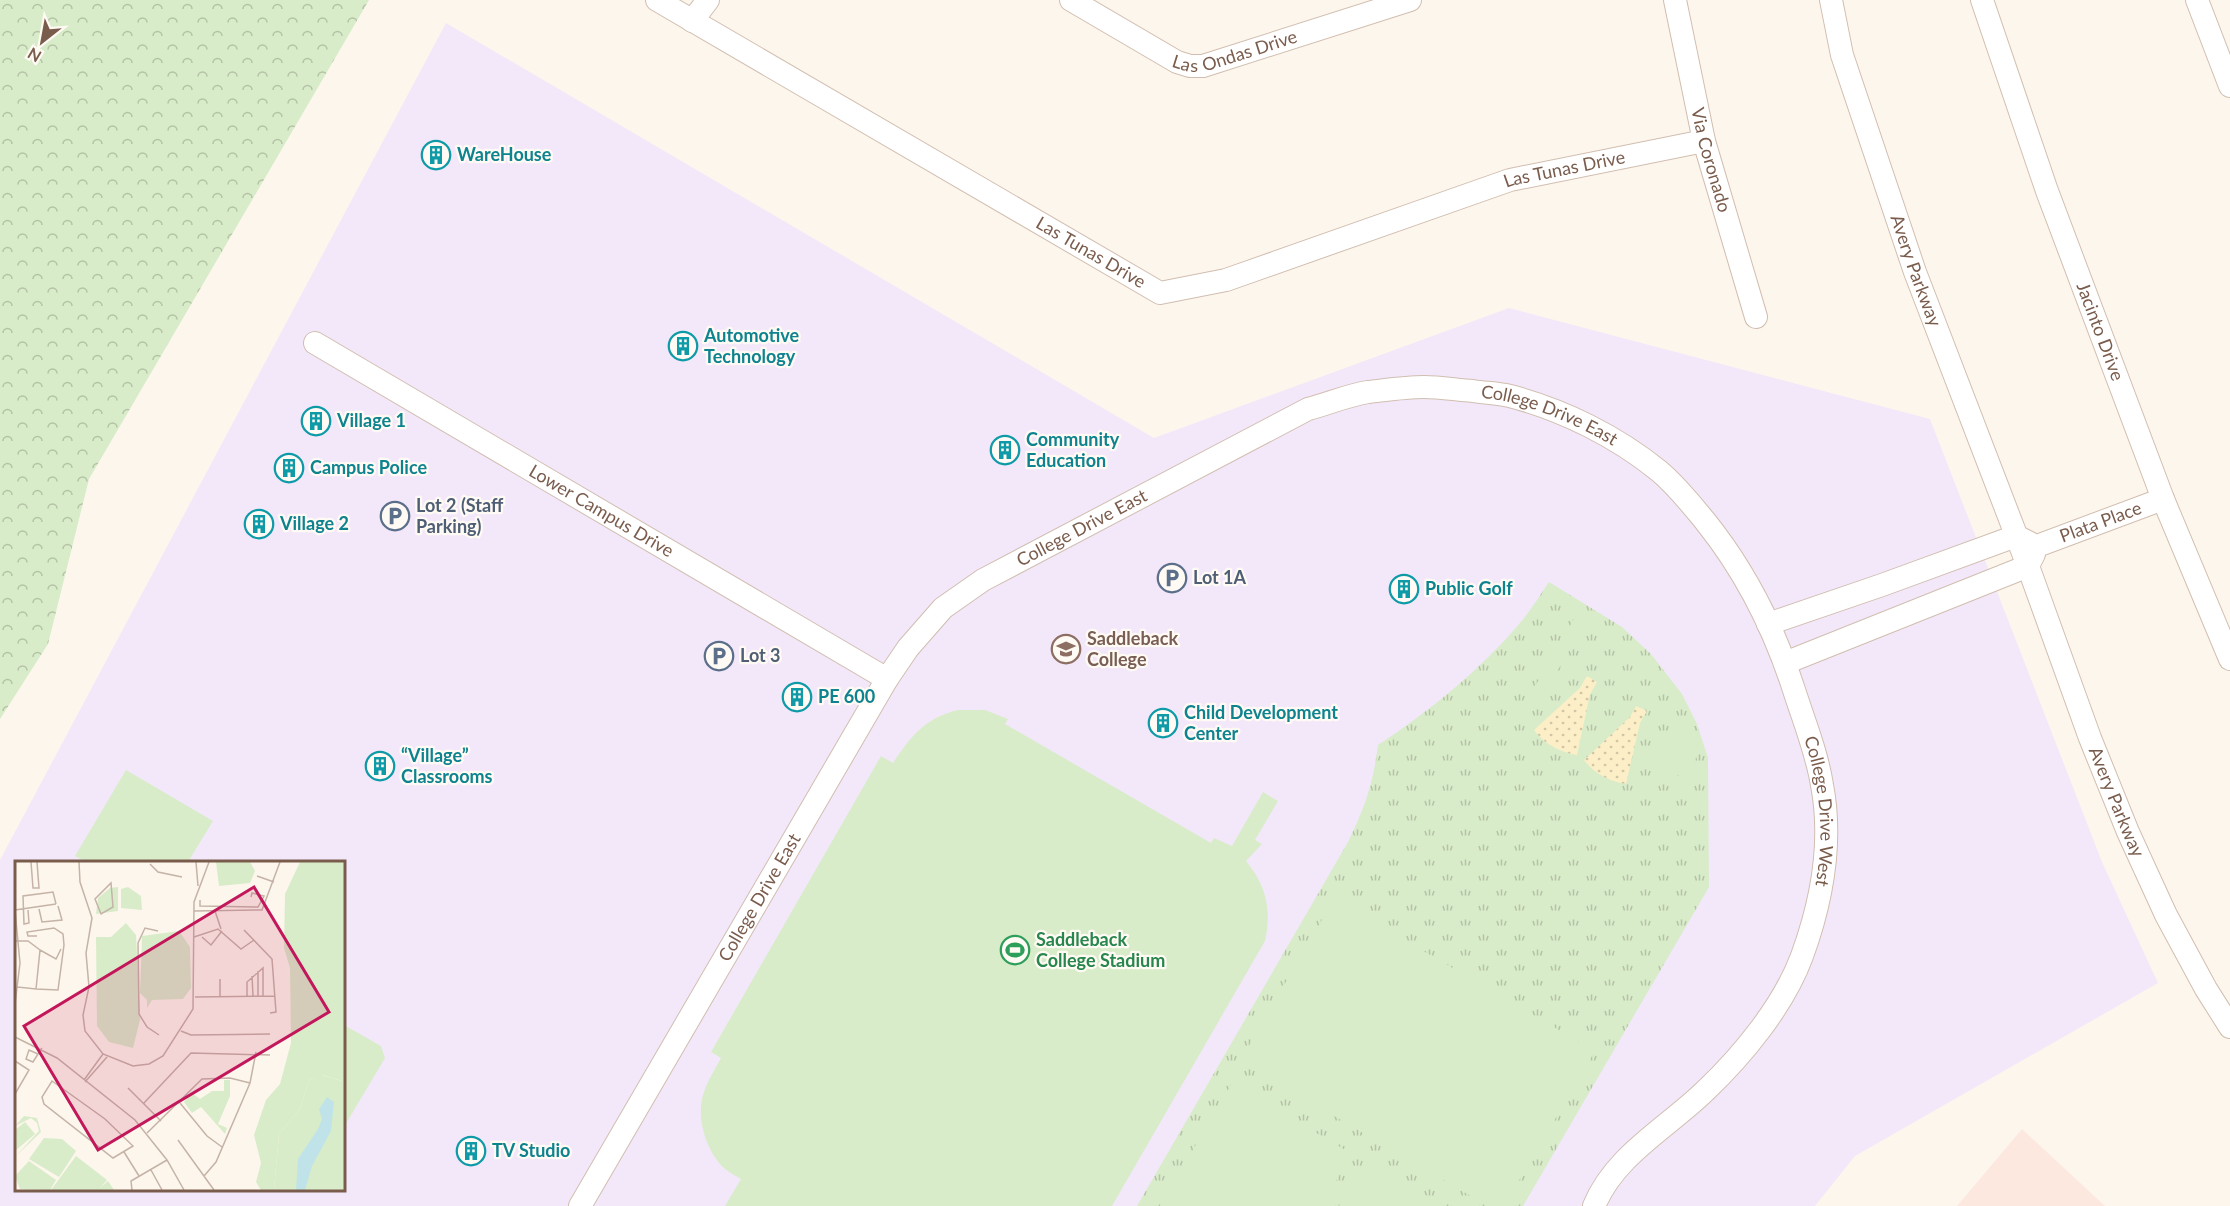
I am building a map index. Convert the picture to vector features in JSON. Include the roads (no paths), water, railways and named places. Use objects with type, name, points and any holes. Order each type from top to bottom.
[{"type":"street","name":"Las Tunas Drive","points":[[657,0],[1160,293],[1226,280],[1510,180],[1704,141]]},
{"type":"street","points":[[692,21],[708,0]]},
{"type":"street","name":"Las Ondas Drive","points":[[1071,0],[1177,62],[1190,66],[1203,66],[1410,0]]},
{"type":"street","name":"Via Coronado","points":[[1675,0],[1704,141],[1756,317]]},
{"type":"street","name":"Avery Parkway","points":[[1831,0],[1842,55],[1911,262],[2016,536],[2033,556],[2090,738],[2128,832],[2166,915],[2206,989],[2230,1027]]},
{"type":"street","name":"Jacinto Drive","points":[[1982,0],[2047,191],[2163,499],[2230,659]]},
{"type":"street","points":[[2197,0],[2230,86]]},
{"type":"street","name":"Lower Campus Drive","points":[[315,343],[887,679]]},
{"type":"street","name":"College Drive East","points":[[580,1206],[887,679],[908,648],[943,608],[983,580],[1308,410],[1365,393],[1424,387],[1507,395],[1569,416],[1623,446],[1660,472],[1692,504],[1746,577],[1785,663]]},
{"type":"street","name":"Plata Place","points":[[2033,556],[2163,499]]},
{"type":"street","points":[[1768,624],[2016,536]]},
{"type":"street","points":[[1785,663],[2033,556]]},
{"type":"street","name":"College Drive West","points":[[1594,1206],[1598,1196],[1625,1160],[1706,1091],[1764,1026],[1787,990],[1802,958],[1819,903],[1826,861],[1827,825],[1814,749],[1785,663]]},
{"type":"place","name":"WareHouse","points":[[436,155]]},
{"type":"place","name":"Automotive Technology","points":[[683,346]]},
{"type":"place","name":"Village 1","points":[[316,421]]},
{"type":"place","name":"Community Education","points":[[1005,450]]},
{"type":"place","name":"Campus Police","points":[[289,468]]},
{"type":"place","name":"Lot 2 (Staff Parking)","points":[[395,516]]},
{"type":"place","name":"Village 2","points":[[259,524]]},
{"type":"place","name":"Lot 1A","points":[[1172,578]]},
{"type":"place","name":"Public Golf","points":[[1404,589]]},
{"type":"place","name":"Saddleback College","points":[[1066,649]]},
{"type":"place","name":"Lot 3","points":[[719,656]]},
{"type":"place","name":"PE 600","points":[[797,697]]},
{"type":"place","name":"Child Development Center","points":[[1163,723]]},
{"type":"place","name":"“Village” Classrooms","points":[[380,766]]},
{"type":"place","name":"Saddleback College Stadium","points":[[1015,950]]},
{"type":"place","name":"TV Studio","points":[[471,1151]]}]
